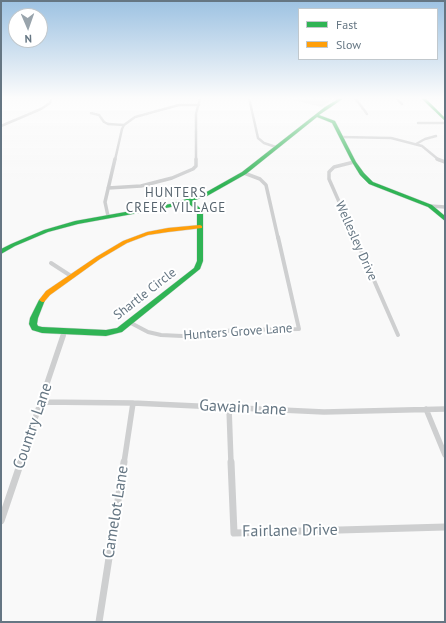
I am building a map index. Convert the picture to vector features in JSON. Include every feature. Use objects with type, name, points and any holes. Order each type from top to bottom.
[{"type":"street","points":[[108,216],[104,202],[123,127]]},
{"type":"street","points":[[108,188],[132,187],[164,180],[193,169],[196,166],[196,127]]},
{"type":"street","points":[[256,127],[258,138],[264,143],[276,147]]},
{"type":"street","points":[[1,252],[13,245],[46,231],[77,222],[188,200],[218,189],[244,173],[303,127]]},
{"type":"street","points":[[336,127],[354,162],[362,174],[371,183],[430,206],[445,207]]},
{"type":"street","points":[[416,144],[425,139],[436,136]]},
{"type":"street","points":[[341,137],[386,137],[416,144],[428,150],[438,159],[445,162]]},
{"type":"street","name":"Wellesley Drive","points":[[354,162],[334,167],[329,172],[329,179],[398,335]]},
{"type":"street","name":"Hunters Grove Lane","points":[[129,322],[148,332],[161,335],[182,336],[234,330],[299,329],[266,185],[260,179],[244,173]]},
{"type":"street","name":"Shartle Circle","points":[[188,200],[198,209],[200,213],[200,227],[200,261],[197,269],[119,330],[112,332],[65,331],[42,330],[35,328],[33,324],[41,301],[48,293],[98,258],[125,242],[148,234],[168,230],[200,227]]},
{"type":"street","points":[[430,206],[445,219]]},
{"type":"street","points":[[52,263],[71,276]]},
{"type":"street","name":"Country Lane","points":[[1,521],[65,331]]},
{"type":"street","name":"Gawain Lane","points":[[41,402],[133,403],[324,412],[445,409]]},
{"type":"street","name":"Camelot Lane","points":[[99,622],[133,403]]},
{"type":"street","name":"Fairlane Drive","points":[[229,408],[234,533],[445,527]]},
{"type":"street","points":[[426,409],[445,455]]},
{"type":"traffic: fast","points":[[1,252],[13,245],[46,231],[77,222],[171,205],[205,195],[244,173],[302,127]]},
{"type":"traffic: fast","points":[[337,127],[354,162],[362,174],[371,183],[430,206],[445,219]]},
{"type":"traffic: fast","points":[[42,300],[34,318],[33,324],[35,328],[42,330],[106,333],[119,330],[197,269],[200,261],[200,213],[198,209],[188,200]]},
{"type":"traffic: slow","points":[[42,300],[48,293],[98,258],[125,242],[147,234],[168,230],[200,227]]},
{"type":"district","name":"HUNTERS CREEK VILLAGE","points":[[176,200]]}]
